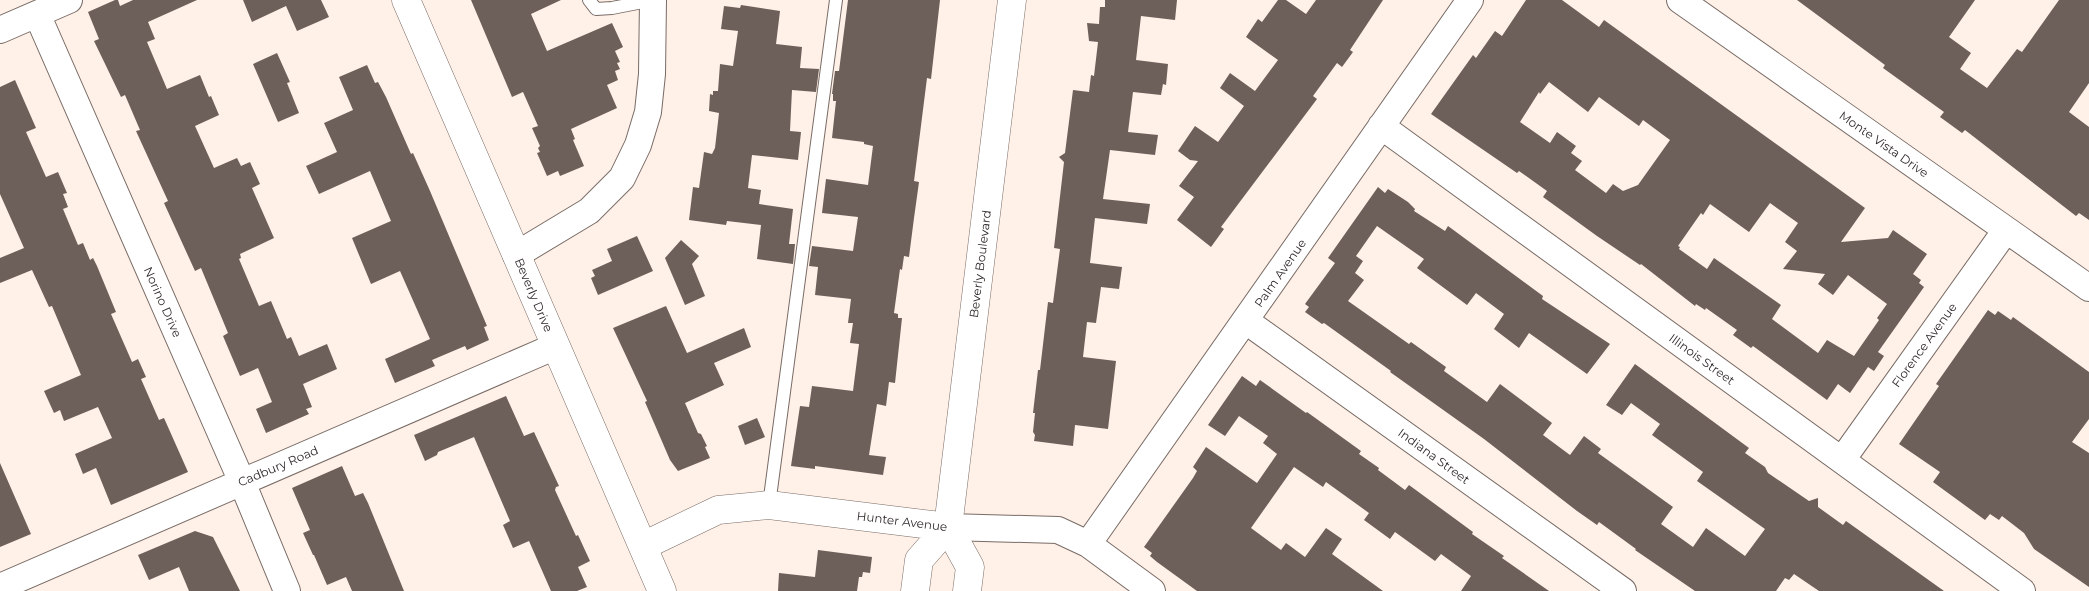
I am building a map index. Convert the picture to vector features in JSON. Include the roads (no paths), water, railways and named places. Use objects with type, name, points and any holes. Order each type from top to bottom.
[{"type":"street","points":[[0,30],[69,0]]},
{"type":"street","name":"Beverly Drive","points":[[406,0],[662,591]]},
{"type":"street","points":[[516,255],[589,211],[622,178],[638,145],[648,112],[652,74],[653,0]]},
{"type":"street","name":"Beverly Boulevard","points":[[948,527],[1012,0]]},
{"type":"street","name":"Palm Avenue","points":[[1088,544],[1470,0]]},
{"type":"street","name":"Monte Vista Drive","points":[[1680,0],[2089,288]]},
{"type":"street","name":"Norino Drive","points":[[36,14],[288,591]]},
{"type":"street","name":"Illinois Street","points":[[1382,126],[2022,591]]},
{"type":"street","name":"Florence Avenue","points":[[1842,460],[2006,230]]},
{"type":"street","name":"Indiana Street","points":[[1246,321],[1623,591]]},
{"type":"street","name":"Cadbury Road","points":[[0,587],[556,346]]},
{"type":"street","name":"Hunter Avenue","points":[[643,546],[718,510],[769,504],[948,527],[1058,530],[1088,544],[1152,591]]},
{"type":"street","points":[[915,591],[919,560],[948,527],[970,568],[967,591]]},
{"type":"lane","points":[[589,0],[596,9],[612,8],[653,0]]},
{"type":"lane","points":[[769,504],[836,0]]}]
